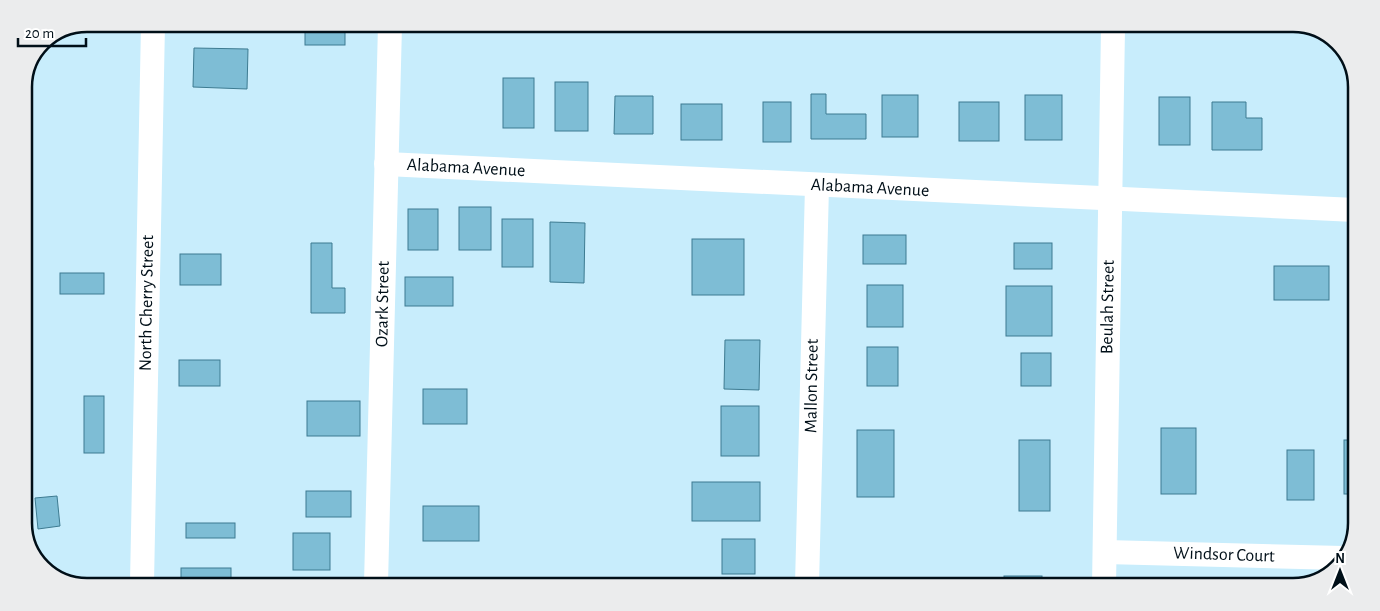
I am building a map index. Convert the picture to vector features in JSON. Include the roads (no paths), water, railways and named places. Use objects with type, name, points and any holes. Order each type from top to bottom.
[{"type":"street","name":"North Cherry Street","points":[[142,578],[153,32]]},
{"type":"street","name":"Ozark Street","points":[[376,578],[390,32]]},
{"type":"street","name":"Beulah Street","points":[[1104,578],[1113,32]]},
{"type":"street","name":"Alabama Avenue","points":[[386,164],[817,186],[1347,210]]},
{"type":"street","name":"Mallon Street","points":[[807,578],[817,186]]},
{"type":"street","name":"Windsor Court","points":[[1105,552],[1315,557]]}]
